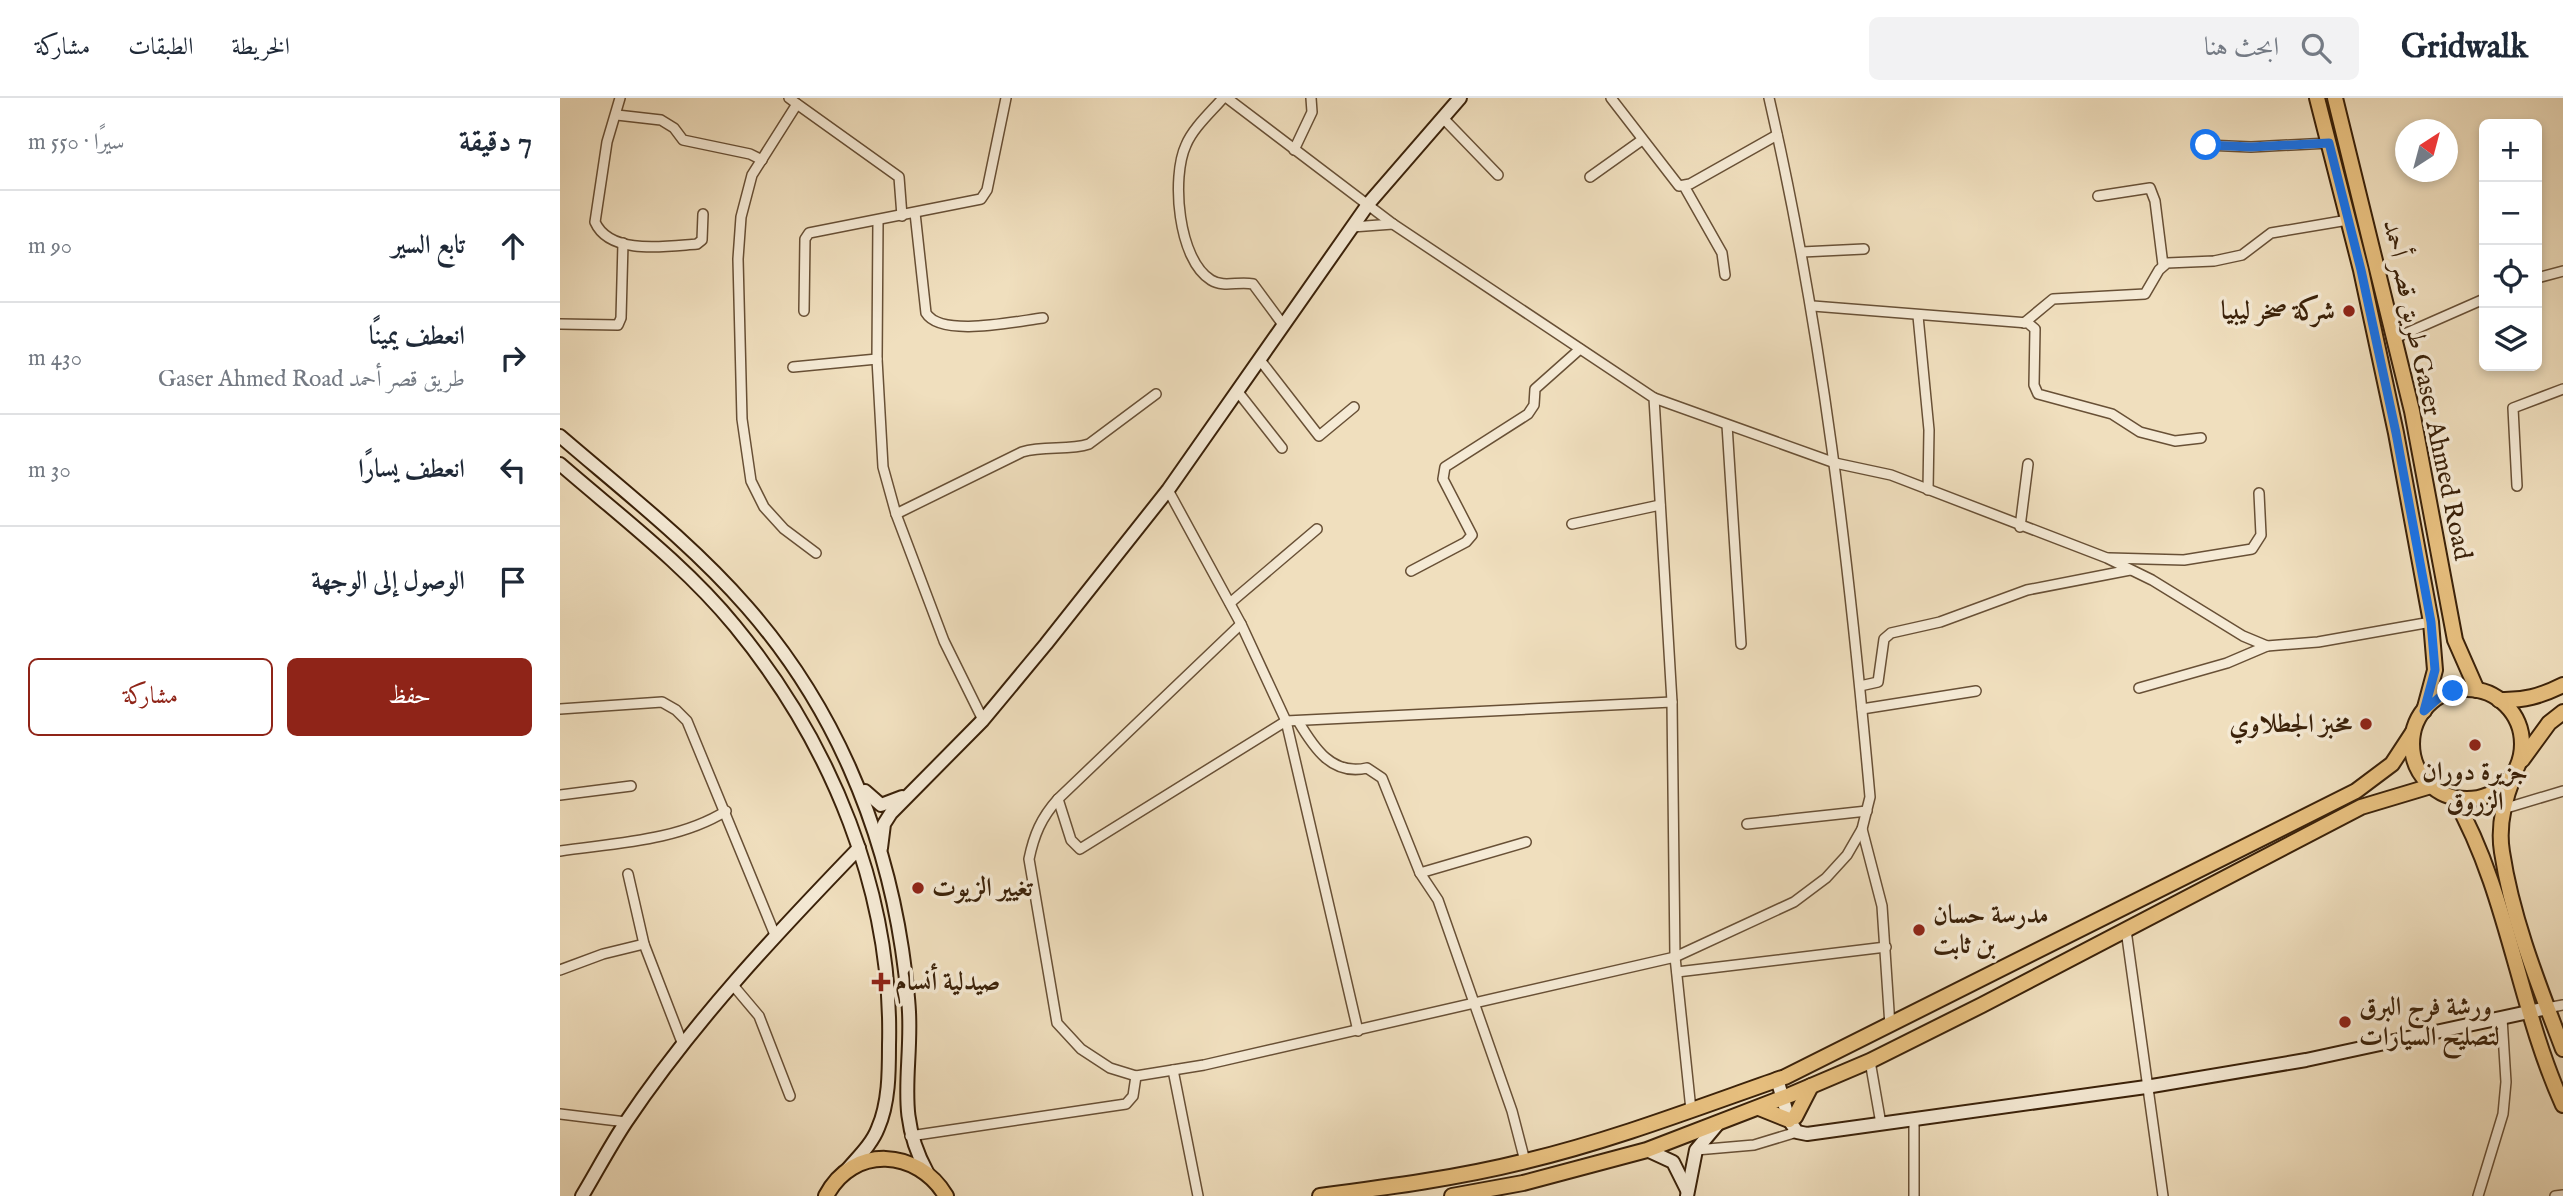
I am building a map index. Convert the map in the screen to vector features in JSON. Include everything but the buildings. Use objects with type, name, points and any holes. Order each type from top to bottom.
[{"type":"main road","name":"طريق قصر أحمد Gaser Ahmed Road","points":[[2317,98],[2348,220],[2396,433],[2431,622],[2435,670],[2424,711]]},
{"type":"main road","name":"طريق قصر أحمد Gaser Ahmed Road","points":[[2335,98],[2417,432],[2452,630],[2462,660],[2477,690]]},
{"type":"main road","points":[[2499,700],[2519,700],[2543,695],[2563,685]]},
{"type":"main road","points":[[1320,1196],[1404,1185],[1525,1161],[1692,1111],[1781,1078],[2356,791],[2392,764],[2424,711],[2442,695],[2453,691],[2477,690],[2499,700],[2508,708],[2520,728],[2522,740],[2517,769],[2504,809],[2501,852],[2525,944],[2563,1049]]},
{"type":"main road","points":[[2413,732],[2415,762],[2431,786],[2454,798],[2471,800],[2488,796],[2502,787],[2517,769],[2535,739],[2563,712]]},
{"type":"main road","points":[[1452,1196],[1523,1183],[1647,1150],[1759,1108],[1870,1061],[2361,807],[2431,786]]},
{"type":"main road","points":[[2454,798],[2475,836],[2529,1012],[2563,1105]]},
{"type":"main road","points":[[1759,1108],[1794,1124],[1811,1086]]},
{"type":"main road","points":[[817,1196],[829,1191],[847,1170],[859,1163],[887,1157],[915,1164],[927,1171],[942,1190],[957,1196]]},
{"type":"street","points":[[620,98],[607,142],[595,222],[607,236],[623,243],[659,247],[697,244],[702,240],[703,214]]},
{"type":"street","points":[[804,311],[807,236],[813,231],[878,221],[981,199],[987,190],[1006,98]]},
{"type":"street","points":[[1284,326],[1253,284],[1224,285],[1210,280],[1192,264],[1177,193],[1178,166],[1187,142],[1225,98],[1393,223],[1654,398],[1835,463],[1891,475],[2020,527],[2107,558],[2243,636],[2267,646]]},
{"type":"street","points":[[1294,150],[1312,112],[1311,98]]},
{"type":"street","points":[[560,436],[718,576],[748,608],[807,690],[869,798],[881,805],[894,803],[983,720],[1168,490],[1369,203],[1460,98]]},
{"type":"street","points":[[1611,98],[1673,182],[1684,186],[1722,253],[1725,275]]},
{"type":"street","points":[[1241,624],[1058,799],[1043,816],[1034,837],[1029,859],[1057,1023],[1081,1049],[1110,1068],[1136,1076],[1173,1070],[1357,1031],[1675,957],[1794,902],[1833,871],[1847,855],[1862,829],[1870,797],[1835,463],[1813,306],[1769,98]]},
{"type":"street","points":[[816,553],[784,529],[764,507],[751,481],[742,419],[738,259],[741,217],[752,175],[793,101],[899,177],[902,216]]},
{"type":"street","points":[[617,115],[661,120],[674,128],[683,141],[750,154],[762,160]]},
{"type":"street","points":[[1442,117],[1499,175]]},
{"type":"street","points":[[1684,186],[1777,135]]},
{"type":"street","points":[[1590,177],[1642,140]]},
{"type":"street","points":[[2206,145],[2251,147],[2329,143]]},
{"type":"street","points":[[2024,323],[2053,299],[2145,294],[2163,265],[2155,201],[2150,188],[2098,196]]},
{"type":"street","points":[[915,213],[926,313],[934,322],[958,327],[1043,318]]},
{"type":"street","points":[[2163,265],[2214,261],[2242,255],[2271,233],[2348,220]]},
{"type":"street","points":[[878,221],[877,359],[883,467],[896,514],[944,641],[983,720]]},
{"type":"street","points":[[1352,227],[1393,223]]},
{"type":"street","points":[[560,324],[618,325],[621,318],[623,243]]},
{"type":"street","points":[[1802,252],[1864,249]]},
{"type":"street","points":[[2542,277],[2563,271]]},
{"type":"street","points":[[2393,339],[2479,301]]},
{"type":"street","points":[[1813,306],[2032,324],[2035,330],[2034,385],[2038,394],[2112,414],[2140,432],[2175,441],[2201,438]]},
{"type":"street","points":[[1917,316],[1930,430],[1928,490]]},
{"type":"street","points":[[1411,572],[1466,542],[1472,536],[1443,479],[1445,467],[1528,414],[1534,405],[1535,389],[1580,349]]},
{"type":"street","points":[[793,367],[877,359]]},
{"type":"street","points":[[1260,360],[1320,436],[1354,407]]},
{"type":"street","points":[[2517,486],[2513,408],[2563,389]]},
{"type":"street","points":[[1238,391],[1282,448]]},
{"type":"street","points":[[896,514],[1022,452],[1041,446],[1080,447],[1089,444],[1156,394]]},
{"type":"street","points":[[1654,398],[1672,702],[1675,957],[1692,1111]]},
{"type":"street","points":[[1727,425],[1741,644]]},
{"type":"street","points":[[560,464],[705,592],[760,658],[814,744],[859,848],[887,962],[889,1068],[878,1129],[847,1170]]},
{"type":"street","points":[[2020,527],[2028,464]]},
{"type":"street","points":[[1168,490],[1241,624],[1286,721],[1357,1031]]},
{"type":"street","points":[[2107,558],[2184,560],[2252,549],[2261,535],[2259,493]]},
{"type":"street","points":[[618,514],[632,498]]},
{"type":"street","points":[[1572,524],[1660,505]]},
{"type":"street","points":[[1230,603],[1317,529]]},
{"type":"street","points":[[1860,686],[1878,682],[1884,639],[1891,633],[1940,622],[2027,590],[2131,570]]},
{"type":"street","points":[[2139,688],[2227,663],[2267,646],[2318,642],[2431,622]]},
{"type":"street","points":[[1862,709],[1976,691]]},
{"type":"street","points":[[560,709],[662,702],[676,710],[687,721],[701,747],[775,936]]},
{"type":"street","points":[[1058,799],[1071,840],[1075,846],[1085,848],[1286,721],[1672,702]]},
{"type":"street","points":[[1298,721],[1321,753],[1339,768],[1352,772],[1367,768],[1382,778],[1420,873],[1438,900],[1525,1161]]},
{"type":"street","points":[[857,780],[881,848],[894,898],[909,1012],[910,1136],[927,1171]]},
{"type":"street","points":[[560,795],[631,786]]},
{"type":"street","points":[[2504,809],[2563,791]]},
{"type":"street","points":[[881,848],[884,824],[905,795]]},
{"type":"street","points":[[560,851],[665,835],[711,820],[726,811]]},
{"type":"street","points":[[1747,824],[1867,811]]},
{"type":"street","points":[[1862,829],[1882,906],[1889,1026]]},
{"type":"street","points":[[1420,873],[1527,842]]},
{"type":"street","points":[[582,1196],[626,1122],[683,1045],[732,984],[859,848]]},
{"type":"street","points":[[628,874],[643,944],[683,1045]]},
{"type":"street","points":[[2126,930],[2163,1196]]},
{"type":"street","points":[[560,970],[603,954],[643,944]]},
{"type":"street","points":[[1677,972],[1886,947]]},
{"type":"street","points":[[732,984],[759,1016],[790,1096]]},
{"type":"street","points":[[1781,1078],[1794,1124],[1807,1134],[2146,1087],[2306,1060],[2563,1005]]},
{"type":"street","points":[[2478,1196],[2503,1114],[2506,1082],[2502,1018]]},
{"type":"street","points":[[1870,1061],[1881,1124]]},
{"type":"street","points":[[1173,1070],[1198,1196]]},
{"type":"street","points":[[910,1136],[1126,1104],[1133,1096],[1136,1076]]},
{"type":"street","points":[[560,1114],[626,1122]]},
{"type":"street","points":[[1914,1119],[1914,1196]]},
{"type":"street","points":[[1696,1150],[1754,1145],[1794,1124]]},
{"type":"street","points":[[1687,1193],[1696,1150],[1703,1137],[1717,1125]]},
{"type":"street","points":[[1647,1150],[1673,1162],[1681,1172],[1687,1193]]},
{"type":"street","points":[[2555,1196],[2563,1195]]},
{"type":"place","name":"شركة صخر ليبيا","points":[[2349,311]]},
{"type":"place","name":"مخبز الجطلاوي","points":[[2366,724]]},
{"type":"place","name":"جزيرة دوران الزروق","points":[[2475,745]]},
{"type":"place","name":"تغيير الزيوت","points":[[918,888]]},
{"type":"place","name":"مدرسة حسان بن ثابت","points":[[1919,930]]},
{"type":"place","name":"صيدلية أنسام","points":[[881,982]]},
{"type":"place","name":"ورشة فرج البرق لتصليح السيارات","points":[[2345,1022]]},
{"type":"route","points":[[2206,145],[2251,147],[2329,143],[2361,270],[2396,433],[2431,622],[2435,670],[2424,711],[2442,695],[2453,691]]}]
